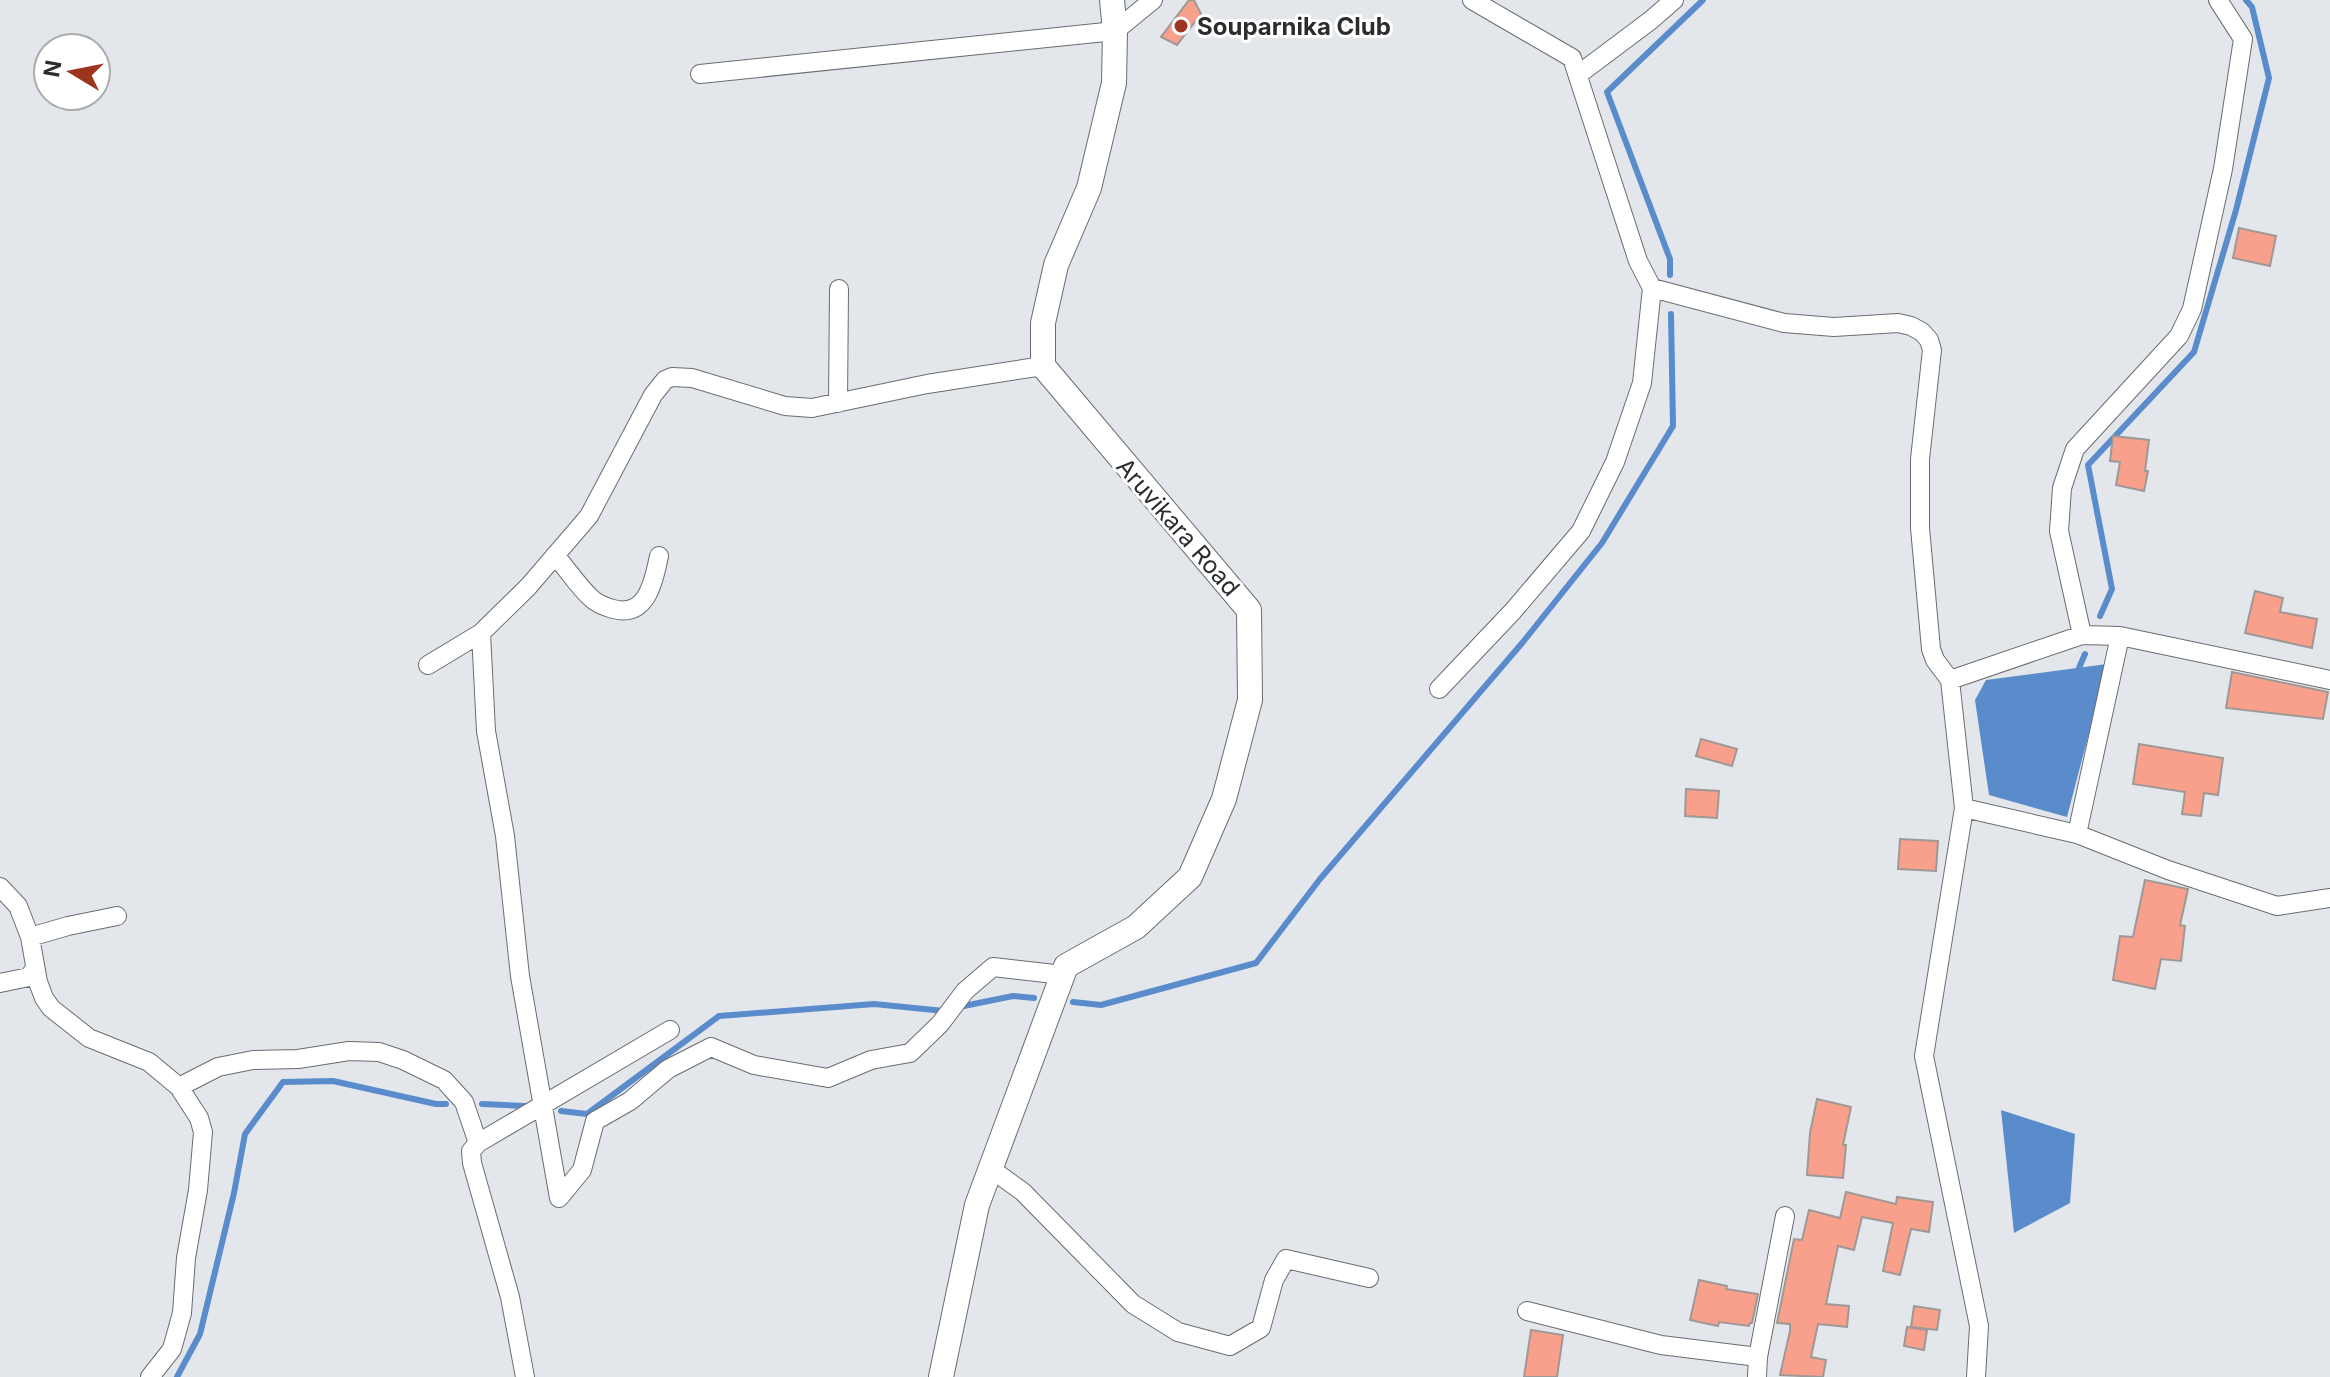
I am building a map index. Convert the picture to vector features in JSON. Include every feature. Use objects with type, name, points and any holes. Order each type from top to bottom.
[{"type":"main road","points":[[1043,366],[1043,323],[1056,265],[1089,188],[1114,83],[1112,0]]},
{"type":"main road","name":"Aruvikara Road","points":[[1043,366],[1249,610],[1250,700],[1224,799],[1190,877],[1136,927],[1066,966],[1063,975]]},
{"type":"main road","points":[[941,1377],[977,1205],[1063,975]]},
{"type":"street","points":[[700,74],[1115,31],[1153,0]]},
{"type":"street","points":[[1439,689],[1513,611],[1581,531],[1615,462],[1642,383],[1652,288],[1638,261],[1572,58],[1472,0]]},
{"type":"street","points":[[1579,74],[1674,0]]},
{"type":"street","points":[[2082,635],[2059,531],[2062,488],[2075,449],[2179,336],[2192,309],[2223,169],[2243,39],[2218,0]]},
{"type":"street","points":[[1652,288],[1784,323],[1834,327],[1898,323],[1922,332],[1932,350],[1920,459],[1920,528],[1931,649],[1950,680],[1964,808],[1924,1056],[1979,1326],[1976,1377]]},
{"type":"street","points":[[838,403],[839,289]]},
{"type":"street","points":[[428,665],[481,633],[528,587],[589,516],[653,395],[665,380],[672,377],[692,378],[785,406],[812,408],[927,384],[1043,366]]},
{"type":"street","points":[[555,555],[591,599],[623,611],[641,605],[646,598],[655,578],[659,556]]},
{"type":"street","points":[[481,633],[486,731],[505,836],[520,976],[559,1198],[582,1170],[595,1121],[630,1101],[668,1069],[711,1047],[754,1065],[828,1078],[871,1060],[910,1053],[940,1024],[965,991],[993,967],[1063,975]]},
{"type":"street","points":[[1950,680],[2082,635],[2120,636],[2330,680]]},
{"type":"street","points":[[2077,834],[2120,636]]},
{"type":"street","points":[[1964,808],[2077,834],[2168,870],[2277,906],[2330,898]]},
{"type":"street","points":[[0,887],[18,906],[30,937],[44,998],[89,1038],[149,1062],[179,1087],[199,1118],[203,1132],[198,1190],[186,1258],[182,1313],[172,1349],[150,1377]]},
{"type":"street","points":[[30,937],[117,916]]},
{"type":"street","points":[[0,983],[29,977],[35,968]]},
{"type":"street","points":[[525,1377],[510,1297],[470,1157],[471,1151],[478,1143],[670,1030]]},
{"type":"street","points":[[179,1087],[218,1067],[253,1060],[298,1059],[349,1051],[379,1052],[444,1080],[464,1102],[478,1143]]},
{"type":"street","points":[[991,1169],[1023,1192],[1133,1304],[1178,1332],[1230,1346],[1261,1328],[1274,1280],[1286,1259],[1369,1278]]},
{"type":"street","points":[[1757,1377],[1758,1357],[1785,1216]]},
{"type":"street","points":[[1527,1311],[1661,1345],[1758,1357]]},
{"type":"water","points":[[2107,664],[2067,817],[1989,795],[1975,700],[1986,680]]},
{"type":"water","points":[[2001,1110],[2075,1134],[2070,1203],[2014,1233]]},
{"type":"building","name":"Souparnika Club","points":[[1189,0],[1194,0],[1201,14],[1177,45],[1161,37]]},
{"type":"building","points":[[2239,228],[2276,236],[2270,266],[2233,258]]},
{"type":"building","points":[[2113,436],[2149,440],[2144,491],[2116,485],[2120,462],[2110,461]]},
{"type":"building","points":[[2255,591],[2283,598],[2280,612],[2317,619],[2312,648],[2245,633]]},
{"type":"building","points":[[2232,672],[2328,692],[2323,719],[2226,708]]},
{"type":"building","points":[[1701,739],[1737,749],[1732,766],[1696,756]]},
{"type":"building","points":[[2139,744],[2223,758],[2218,795],[2204,793],[2201,816],[2182,814],[2185,792],[2133,784]]},
{"type":"building","points":[[1686,789],[1719,791],[1717,818],[1685,816]]},
{"type":"building","points":[[1900,839],[1938,841],[1936,871],[1898,869]]},
{"type":"building","points":[[2145,880],[2188,889],[2180,925],[2185,926],[2181,961],[2161,959],[2155,989],[2113,980],[2120,936],[2133,937]]},
{"type":"building","points":[[1817,1099],[1851,1107],[1843,1145],[1846,1145],[1843,1178],[1807,1175],[1810,1133]]},
{"type":"building","points":[[1846,1192],[1896,1204],[1897,1197],[1933,1202],[1929,1232],[1911,1229],[1900,1275],[1883,1271],[1893,1223],[1862,1217],[1854,1250],[1838,1246],[1826,1304],[1849,1306],[1847,1327],[1818,1324],[1811,1357],[1826,1360],[1823,1377],[1780,1375],[1790,1324],[1777,1323],[1794,1239],[1802,1240],[1809,1210],[1840,1218]]},
{"type":"building","points":[[1699,1280],[1727,1286],[1726,1289],[1758,1294],[1752,1323],[1749,1326],[1719,1322],[1718,1326],[1690,1320]]},
{"type":"building","points":[[1914,1306],[1940,1310],[1937,1330],[1911,1327]]},
{"type":"building","points":[[1907,1327],[1927,1330],[1924,1350],[1904,1346]]},
{"type":"building","points":[[1531,1330],[1563,1335],[1557,1377],[1524,1377]]},
{"type":"waterway","points":[[1670,275],[1670,259],[1607,92],[1703,0]]},
{"type":"waterway","points":[[2100,616],[2112,589],[2088,465],[2194,352],[2236,210],[2269,78],[2252,7],[2246,0]]},
{"type":"waterway","points":[[1073,1002],[1101,1005],[1256,963],[1320,879],[1523,642],[1602,543],[1673,426],[1671,314]]},
{"type":"waterway","points":[[2076,675],[2085,654]]},
{"type":"waterway","points":[[959,1007],[1013,996],[1034,998]]},
{"type":"waterway","points":[[561,1111],[587,1114],[719,1016],[874,1004],[944,1011]]},
{"type":"waterway","points":[[177,1377],[200,1334],[245,1134],[283,1082],[333,1081],[446,1104]]},
{"type":"waterway","points":[[482,1104],[526,1106]]},
{"type":"place","name":"Souparnika Club","points":[[1181,26]]}]
